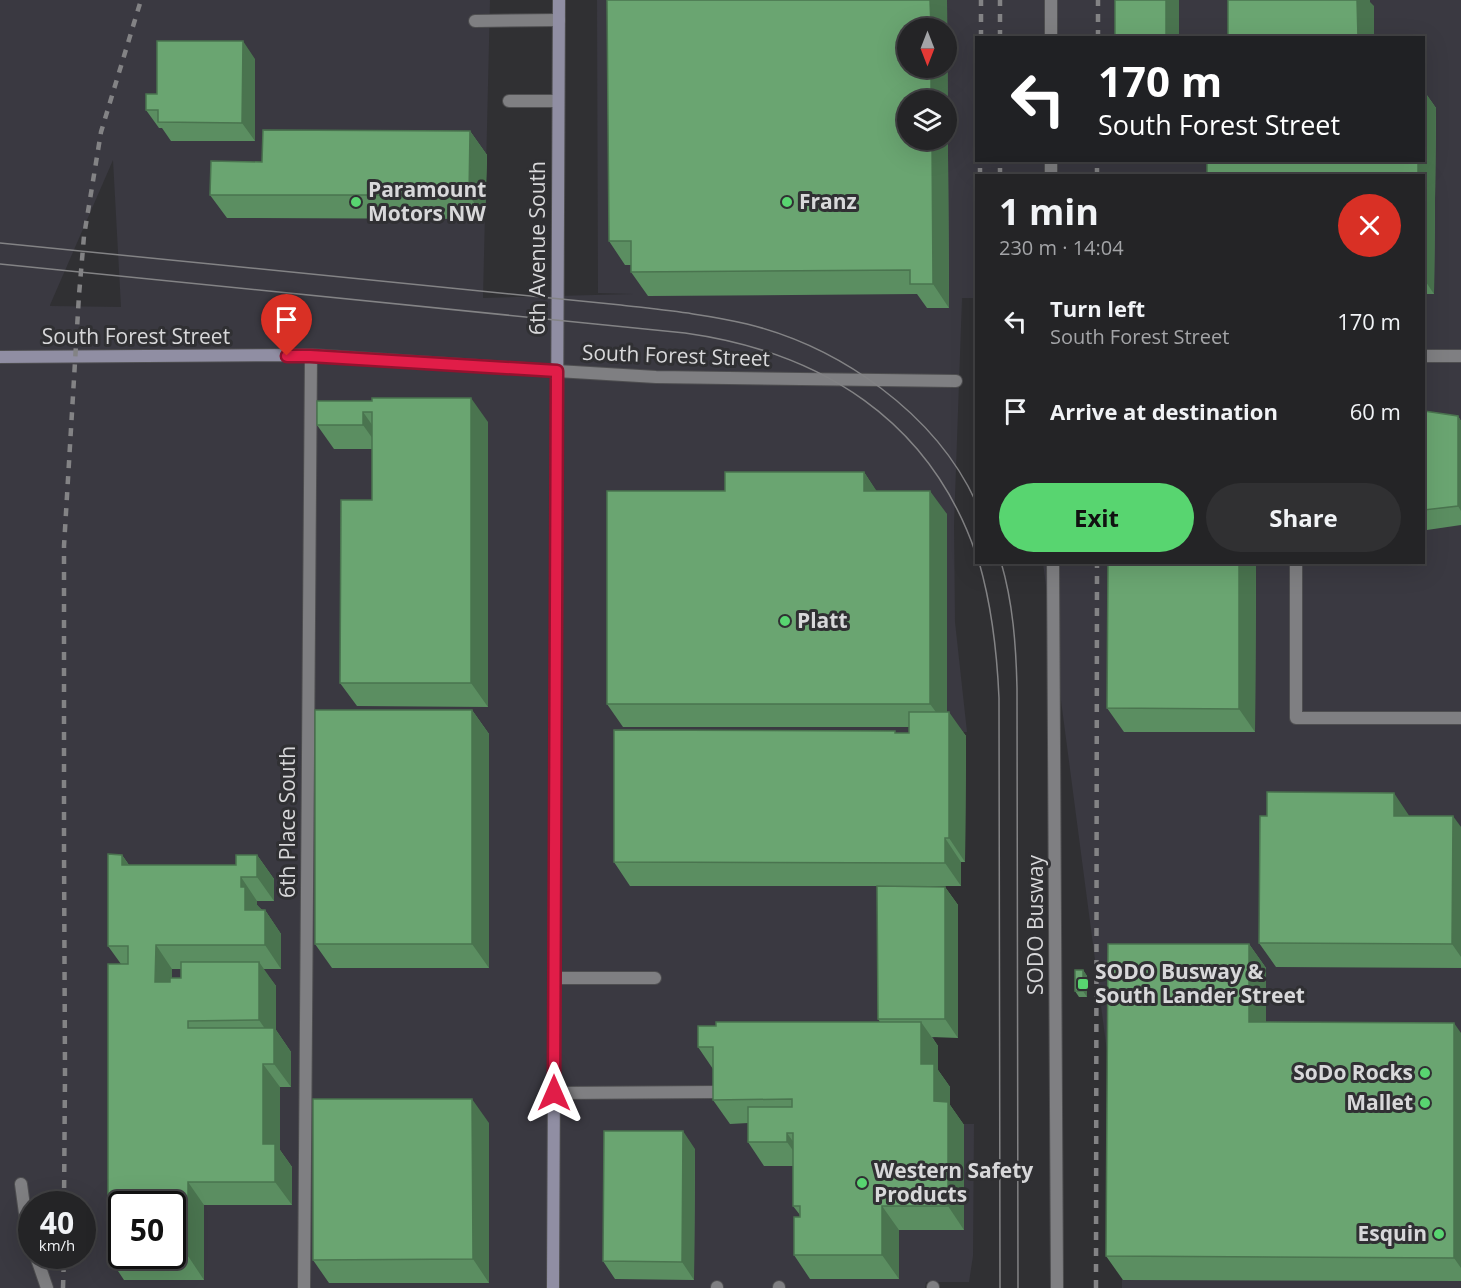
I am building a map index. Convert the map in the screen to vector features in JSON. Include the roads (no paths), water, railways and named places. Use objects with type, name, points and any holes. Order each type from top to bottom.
[{"type":"main road","name":"6th Avenue South","points":[[553,1288],[559,0]]},
{"type":"main road","name":"South Forest Street","points":[[0,357],[310,356],[557,371]]},
{"type":"street","points":[[1051,0],[1051,36]]},
{"type":"street","points":[[475,21],[559,20]]},
{"type":"street","points":[[509,101],[558,101]]},
{"type":"street","name":"6th Place South","points":[[304,1288],[310,356]]},
{"type":"street","points":[[1425,356],[1461,356]]},
{"type":"street","name":"South Forest Street","points":[[557,371],[656,377],[956,381]]},
{"type":"street","name":"SODO Busway","points":[[1053,564],[1057,1288]]},
{"type":"street","points":[[1296,564],[1296,718],[1461,718]]},
{"type":"street","points":[[554,978],[655,978]]},
{"type":"street","points":[[554,1093],[718,1092]]},
{"type":"street","points":[[21,1184],[22,1191]]},
{"type":"street","points":[[41,1269],[48,1288]]},
{"type":"tram line","points":[[0,243],[621,305],[700,315],[747,324],[816,349],[850,367],[881,388],[936,440],[958,470],[975,500]]},
{"type":"tram line","points":[[0,264],[685,333],[735,342],[781,357],[825,376],[864,400],[900,430],[930,466],[956,507],[975,552]]},
{"type":"tram line","points":[[979,564],[993,630],[999,698],[1000,1288]]},
{"type":"tram line","points":[[1001,564],[1013,624],[1017,688],[1018,1288]]},
{"type":"railway","points":[[64,1191],[64,546],[79,295],[84,236],[101,132],[141,0]]},
{"type":"railway","points":[[981,0],[981,36]]},
{"type":"railway","points":[[1000,0],[1000,36]]},
{"type":"railway","points":[[1098,0],[1098,36]]},
{"type":"railway","points":[[980,162],[980,174]]},
{"type":"railway","points":[[1000,162],[1000,174]]},
{"type":"railway","points":[[1097,162],[1097,174]]},
{"type":"railway","points":[[1096,1288],[1097,564]]},
{"type":"railway","points":[[63,1288],[64,1269]]},
{"type":"place","name":"Paramount Motors NW","points":[[356,202]]},
{"type":"place","name":"Franz","points":[[787,202]]},
{"type":"place","name":"Platt","points":[[785,621]]},
{"type":"place","name":"SODO Busway & South Lander Street","points":[[1083,984]]},
{"type":"place","name":"SoDo Rocks","points":[[1425,1073]]},
{"type":"place","name":"Mallet","points":[[1425,1103]]},
{"type":"place","name":"Western Safety Products","points":[[862,1183]]},
{"type":"place","name":"Esquin","points":[[1439,1234]]}]
